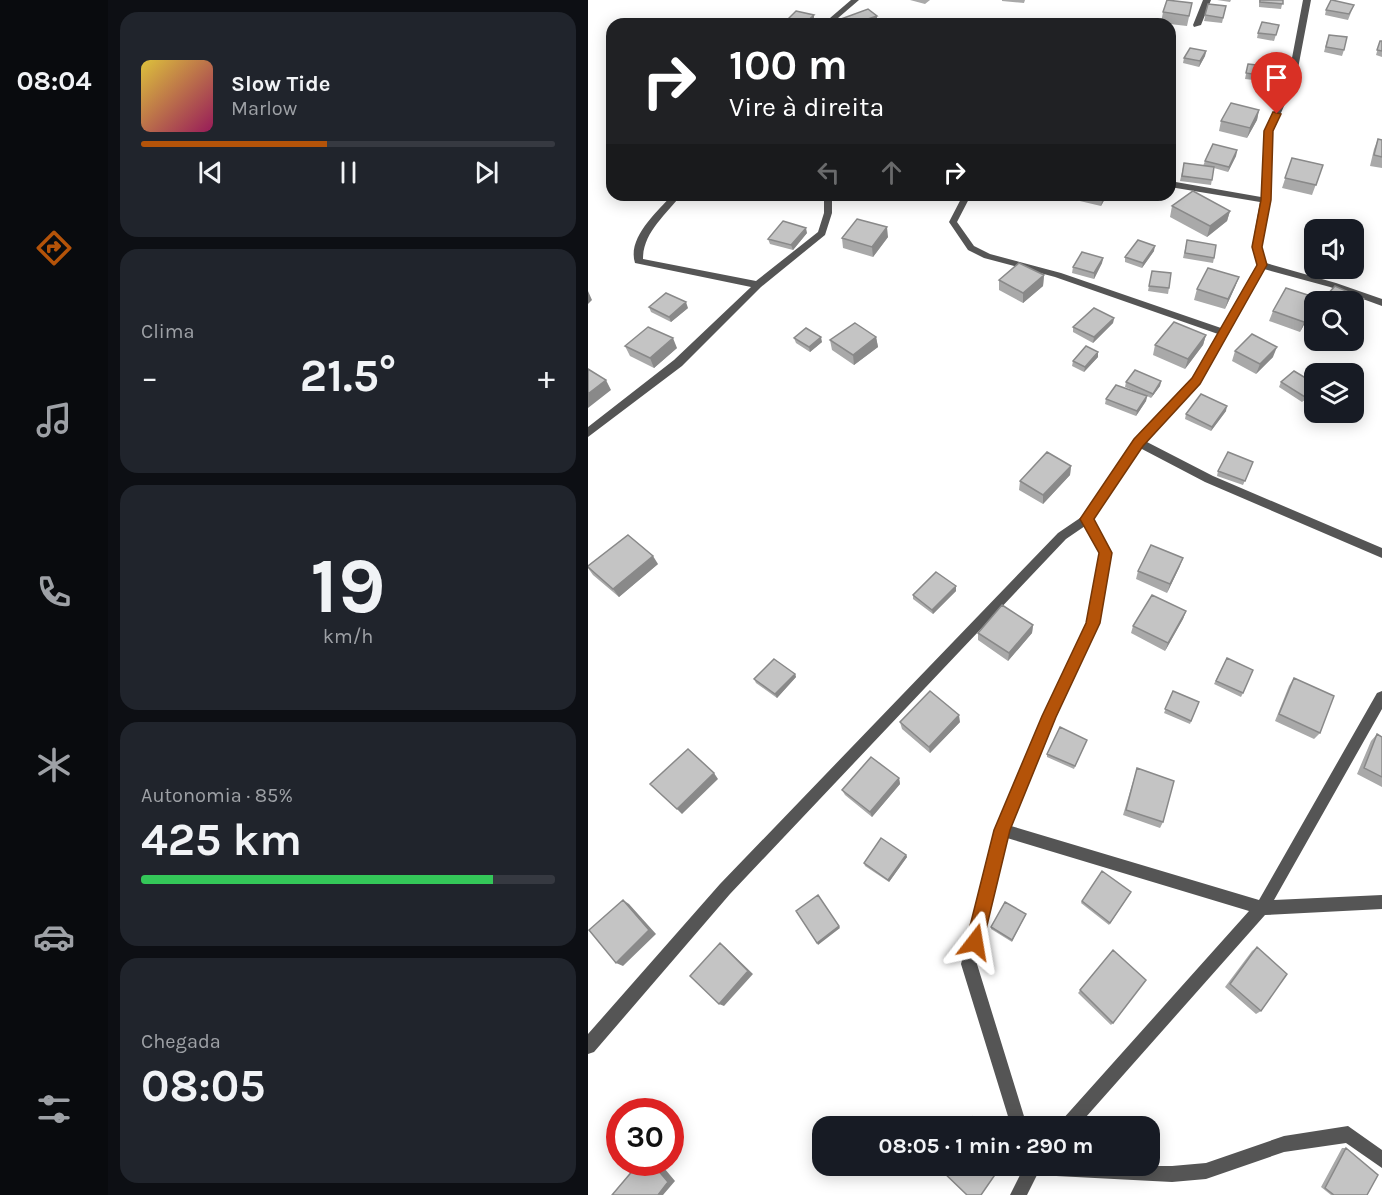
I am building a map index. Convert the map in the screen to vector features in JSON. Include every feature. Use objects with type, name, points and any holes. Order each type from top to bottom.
[{"type":"street","points":[[834,18],[855,0]]},
{"type":"street","points":[[1197,25],[1208,0]]},
{"type":"street","points":[[588,1046],[725,889],[1062,536],[1087,519],[1138,442],[1196,381],[1262,265],[1257,247],[1266,200],[1269,131],[1292,79],[1307,0]]},
{"type":"street","points":[[1176,185],[1266,200]]},
{"type":"street","points":[[671,201],[652,222],[637,252],[638,261],[758,285]]},
{"type":"street","points":[[588,433],[678,363],[758,285],[822,232],[828,213],[828,201]]},
{"type":"street","points":[[964,201],[952,222],[971,248],[987,256],[1058,274],[1225,333]]},
{"type":"street","points":[[1262,265],[1334,285],[1382,303]]},
{"type":"street","points":[[1138,442],[1209,479],[1382,553]]},
{"type":"street","points":[[1016,1116],[969,964],[1002,830],[1050,716],[1093,623],[1106,553],[1087,519]]},
{"type":"street","points":[[1077,1116],[1262,908],[1382,697]]},
{"type":"street","points":[[1002,830],[1262,908],[1382,902]]},
{"type":"street","points":[[1160,1173],[1206,1171],[1284,1144],[1348,1134],[1382,1160]]},
{"type":"street","points":[[1017,1195],[1026,1176]]},
{"type":"building","points":[[1167,0],[1192,3],[1189,16],[1163,12]]},
{"type":"building","points":[[1260,0],[1283,0],[1283,4],[1260,2]]},
{"type":"building","points":[[1331,0],[1354,5],[1349,14],[1326,10]]},
{"type":"building","points":[[1208,4],[1226,6],[1223,18],[1205,15]]},
{"type":"building","points":[[868,9],[877,16],[871,18],[844,18]]},
{"type":"building","points":[[796,11],[814,15],[811,18],[789,18]]},
{"type":"building","points":[[1262,22],[1279,25],[1276,35],[1258,33]]},
{"type":"building","points":[[1329,35],[1347,37],[1344,50],[1326,47]]},
{"type":"building","points":[[1382,41],[1382,51],[1377,50]]},
{"type":"building","points":[[1190,48],[1206,51],[1200,61],[1184,58]]},
{"type":"building","points":[[1248,64],[1265,66],[1263,76],[1246,73]]},
{"type":"building","points":[[1231,103],[1259,110],[1250,128],[1221,121]]},
{"type":"building","points":[[1378,139],[1382,140],[1382,157],[1374,155]]},
{"type":"building","points":[[1213,144],[1237,150],[1229,167],[1205,161]]},
{"type":"building","points":[[1292,158],[1323,165],[1316,185],[1285,178]]},
{"type":"building","points":[[1184,163],[1214,167],[1212,180],[1182,176]]},
{"type":"building","points":[[1193,191],[1230,211],[1210,226],[1172,206]]},
{"type":"building","points":[[857,219],[887,227],[872,247],[842,238]]},
{"type":"building","points":[[783,221],[806,228],[791,245],[768,239]]},
{"type":"building","points":[[1138,240],[1155,246],[1143,263],[1125,257]]},
{"type":"building","points":[[1187,240],[1216,245],[1214,258],[1185,253]]},
{"type":"building","points":[[1082,252],[1103,258],[1094,273],[1073,267]]},
{"type":"building","points":[[1019,263],[1044,275],[1023,293],[999,280]]},
{"type":"building","points":[[1208,268],[1239,277],[1228,299],[1197,289]]},
{"type":"building","points":[[1152,271],[1171,273],[1169,288],[1149,286]]},
{"type":"building","points":[[1335,286],[1346,291],[1330,291]]},
{"type":"building","points":[[1286,288],[1304,294],[1304,322],[1273,311]]},
{"type":"building","points":[[666,293],[686,302],[669,317],[649,307]]},
{"type":"building","points":[[1094,308],[1114,318],[1094,337],[1073,327]]},
{"type":"building","points":[[1174,322],[1206,335],[1188,359],[1155,345]]},
{"type":"building","points":[[855,323],[876,337],[853,355],[830,340]]},
{"type":"building","points":[[648,327],[673,338],[650,358],[625,346]]},
{"type":"building","points":[[806,328],[821,337],[809,347],[794,338]]},
{"type":"building","points":[[1252,334],[1277,347],[1260,364],[1235,351]]},
{"type":"building","points":[[1086,346],[1098,352],[1085,367],[1073,361]]},
{"type":"building","points":[[588,369],[606,380],[588,394]]},
{"type":"building","points":[[1135,370],[1161,381],[1153,394],[1126,382]]},
{"type":"building","points":[[1294,371],[1304,377],[1304,396],[1281,382]]},
{"type":"building","points":[[1116,385],[1147,396],[1137,411],[1106,399]]},
{"type":"building","points":[[1201,394],[1227,406],[1212,427],[1186,414]]},
{"type":"building","points":[[1047,452],[1071,466],[1043,495],[1020,481]]},
{"type":"building","points":[[1228,452],[1253,462],[1245,481],[1218,471]]},
{"type":"building","points":[[628,535],[653,556],[613,589],[588,566]]},
{"type":"building","points":[[1151,545],[1183,558],[1170,584],[1138,571]]},
{"type":"building","points":[[936,572],[956,586],[932,610],[913,595]]},
{"type":"building","points":[[1152,595],[1186,611],[1168,643],[1133,626]]},
{"type":"building","points":[[1002,605],[1033,625],[1009,653],[978,633]]},
{"type":"building","points":[[1227,658],[1253,670],[1243,693],[1216,681]]},
{"type":"building","points":[[774,659],[795,674],[775,694],[754,679]]},
{"type":"building","points":[[1294,678],[1334,696],[1320,733],[1279,714]]},
{"type":"building","points":[[930,691],[959,715],[929,747],[900,722]]},
{"type":"building","points":[[1173,691],[1199,702],[1191,721],[1165,709]]},
{"type":"building","points":[[1060,727],[1087,740],[1075,766],[1047,754]]},
{"type":"building","points":[[1377,734],[1382,737],[1382,777],[1364,768]]},
{"type":"building","points":[[688,749],[714,773],[677,809],[650,784]]},
{"type":"building","points":[[871,757],[899,778],[870,812],[842,790]]},
{"type":"building","points":[[1137,768],[1174,781],[1163,822],[1126,810]]},
{"type":"building","points":[[881,838],[906,855],[888,880],[864,863]]},
{"type":"building","points":[[1102,871],[1131,892],[1110,923],[1082,901]]},
{"type":"building","points":[[818,895],[839,926],[817,943],[796,911]]},
{"type":"building","points":[[623,900],[649,930],[616,963],[589,930]]},
{"type":"building","points":[[1005,902],[1026,914],[1012,940],[991,927]]},
{"type":"building","points":[[720,943],[748,971],[719,1004],[690,976]]},
{"type":"building","points":[[1257,947],[1287,974],[1261,1011],[1230,984]]},
{"type":"building","points":[[1113,950],[1146,980],[1113,1023],[1080,990]]},
{"type":"building","points":[[1346,1148],[1378,1175],[1367,1195],[1334,1195],[1325,1188]]},
{"type":"building","points":[[628,1176],[663,1176],[668,1182],[658,1195],[612,1195]]},
{"type":"building","points":[[947,1176],[994,1176],[981,1195],[967,1195]]},
{"type":"route","points":[[975,942],[1002,830],[1050,716],[1093,623],[1106,553],[1087,519],[1138,442],[1196,381],[1262,265],[1257,247],[1266,200],[1269,131],[1277,114]]}]
